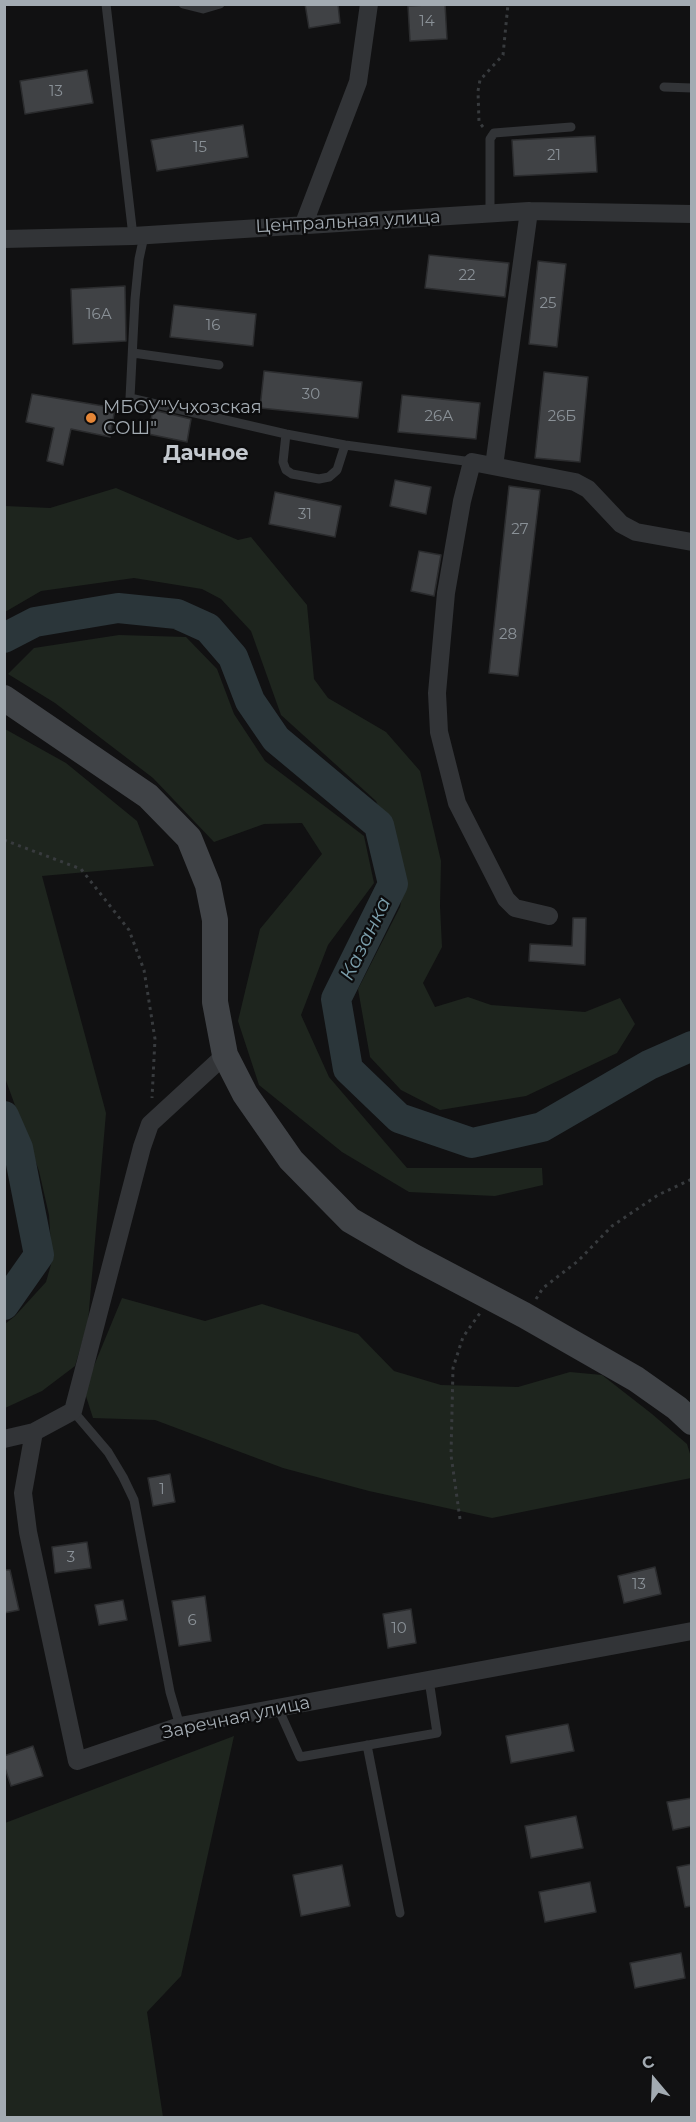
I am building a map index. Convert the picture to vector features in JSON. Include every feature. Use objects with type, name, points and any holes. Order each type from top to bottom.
[{"type":"street","points":[[303,226],[358,82],[369,4]]},
{"type":"street","name":"Центральная улица","points":[[4,239],[139,236],[529,211],[692,214]]},
{"type":"street","points":[[495,466],[529,211]]},
{"type":"street","points":[[549,915],[515,908],[506,899],[457,803],[439,732],[436,693],[446,593],[462,501],[472,462],[575,482],[588,489],[621,524],[636,532],[692,543]]},
{"type":"street","points":[[4,698],[148,796],[189,838],[208,885],[215,920],[215,1002],[225,1055],[245,1094],[291,1160],[350,1220],[636,1379],[677,1408],[692,1422]]},
{"type":"street","points":[[4,1439],[34,1432],[73,1410],[150,1124],[225,1055]]},
{"type":"street","name":"Заречная улица","points":[[34,1432],[23,1493],[28,1532],[77,1761],[180,1726],[692,1631]]},
{"type":"lane","points":[[106,4],[139,236],[130,398],[286,434],[472,462]]},
{"type":"lane","points":[[183,4],[203,9],[220,4]]},
{"type":"lane","points":[[664,87],[692,88]]},
{"type":"lane","points":[[490,214],[490,139],[494,133],[571,127]]},
{"type":"lane","points":[[133,353],[219,365]]},
{"type":"lane","points":[[286,434],[283,462],[286,470],[292,474],[319,479],[329,477],[337,470],[345,444]]},
{"type":"lane","points":[[73,1410],[108,1452],[134,1500],[170,1692],[180,1726]]},
{"type":"lane","points":[[279,1708],[300,1757],[437,1734],[429,1680]]},
{"type":"lane","points":[[367,1745],[400,1913]]},
{"type":"path","points":[[490,139],[479,122],[477,91],[480,80],[503,55],[508,4]]},
{"type":"path","points":[[4,840],[81,869],[129,930],[144,970],[155,1039],[150,1124]]},
{"type":"path","points":[[524,1315],[543,1288],[578,1261],[612,1226],[658,1195],[692,1179]]},
{"type":"path","points":[[460,1519],[451,1455],[453,1368],[462,1337],[491,1297]]},
{"type":"shaded area","points":[[116,488],[238,540],[251,537],[307,605],[314,679],[328,698],[386,732],[420,771],[441,861],[442,947],[423,983],[435,1007],[468,997],[491,1005],[585,1012],[620,998],[635,1024],[617,1053],[526,1096],[440,1110],[401,1090],[370,1057],[358,989],[400,907],[405,884],[401,862],[376,801],[281,715],[251,631],[221,599],[202,589],[134,578],[41,591],[5,612],[5,506],[50,508]]},
{"type":"shaded area","points":[[119,635],[186,637],[217,669],[234,714],[265,761],[364,836],[374,883],[328,945],[301,1015],[329,1077],[407,1168],[542,1168],[543,1185],[495,1196],[409,1192],[342,1152],[259,1085],[238,1021],[260,929],[322,854],[302,823],[264,824],[214,842],[153,778],[55,703],[8,674],[34,648]]},
{"type":"shaded area","points":[[5,729],[66,763],[137,821],[154,866],[42,876],[106,1113],[88,1322],[75,1366],[42,1391],[5,1408],[5,1324],[46,1282],[52,1261],[49,1215],[39,1171],[5,1078]]},
{"type":"shaded area","points":[[122,1298],[205,1321],[262,1304],[358,1334],[394,1371],[441,1385],[518,1387],[570,1372],[602,1375],[687,1444],[691,1457],[691,1478],[492,1518],[369,1491],[283,1468],[155,1420],[93,1418],[84,1390]]},
{"type":"shaded area","points":[[234,1736],[181,1976],[147,2012],[163,2117],[5,2117],[5,1823]]},
{"type":"building","points":[[305,4],[338,4],[340,23],[309,28]]},
{"type":"building","points":[[445,4],[447,39],[410,41],[408,6]]},
{"type":"building","points":[[87,70],[93,103],[25,114],[20,81]]},
{"type":"building","points":[[243,125],[248,157],[157,171],[151,140]]},
{"type":"building","points":[[595,136],[597,172],[514,176],[512,140]]},
{"type":"building","points":[[429,255],[509,263],[505,297],[425,288]]},
{"type":"building","points":[[538,261],[566,264],[557,347],[529,344]]},
{"type":"building","points":[[125,286],[126,341],[73,344],[71,289]]},
{"type":"building","points":[[174,305],[256,314],[253,346],[170,337]]},
{"type":"building","points":[[264,371],[362,382],[358,418],[260,408]]},
{"type":"building","points":[[544,372],[588,377],[580,462],[535,458]]},
{"type":"building","points":[[32,394],[115,408],[110,437],[71,429],[63,465],[47,461],[54,428],[26,422]]},
{"type":"building","points":[[402,395],[480,403],[476,439],[398,432]]},
{"type":"building","points":[[153,410],[191,419],[187,442],[148,434]]},
{"type":"building","points":[[395,480],[431,487],[426,514],[390,506]]},
{"type":"building","points":[[509,486],[540,490],[518,676],[489,673]]},
{"type":"building","points":[[275,492],[341,506],[335,537],[269,524]]},
{"type":"building","points":[[419,551],[441,555],[434,596],[411,591]]},
{"type":"building","points":[[573,918],[586,918],[585,965],[529,961],[530,944],[572,946]]},
{"type":"building","points":[[170,1474],[175,1502],[153,1506],[148,1478]]},
{"type":"building","points":[[87,1542],[91,1568],[55,1573],[52,1547]]},
{"type":"building","points":[[655,1567],[661,1594],[624,1603],[618,1576]]},
{"type":"building","points":[[4,1570],[10,1570],[19,1610],[4,1613]]},
{"type":"building","points":[[205,1596],[211,1641],[179,1646],[172,1601]]},
{"type":"building","points":[[123,1600],[127,1620],[99,1625],[95,1605]]},
{"type":"building","points":[[411,1609],[416,1643],[388,1648],[383,1614]]},
{"type":"building","points":[[568,1724],[574,1751],[511,1763],[506,1736]]},
{"type":"building","points":[[33,1746],[43,1776],[11,1786],[4,1765],[4,1756]]},
{"type":"building","points":[[692,1798],[692,1826],[673,1830],[667,1802]]},
{"type":"building","points":[[576,1816],[583,1848],[531,1858],[525,1826]]},
{"type":"building","points":[[692,1864],[692,1906],[685,1907],[677,1867]]},
{"type":"building","points":[[342,1865],[350,1906],[301,1916],[293,1875]]},
{"type":"building","points":[[590,1882],[596,1912],[545,1922],[539,1892]]},
{"type":"building","points":[[681,1953],[685,1978],[635,1988],[630,1963]]},
{"type":"waterway","name":"Казанка","points":[[4,638],[35,622],[118,608],[177,614],[208,628],[233,657],[250,701],[276,739],[379,825],[393,884],[336,999],[348,1069],[399,1118],[472,1143],[542,1127],[649,1065],[692,1046]]},
{"type":"waterway","name":"Казанка","points":[[4,1116],[18,1148],[39,1255],[4,1305]]},
{"type":"place","name":"МБОУ\"Учхозская СОШ\"","points":[[91,418]]},
{"type":"district","name":"Дачное","points":[[206,454]]}]
